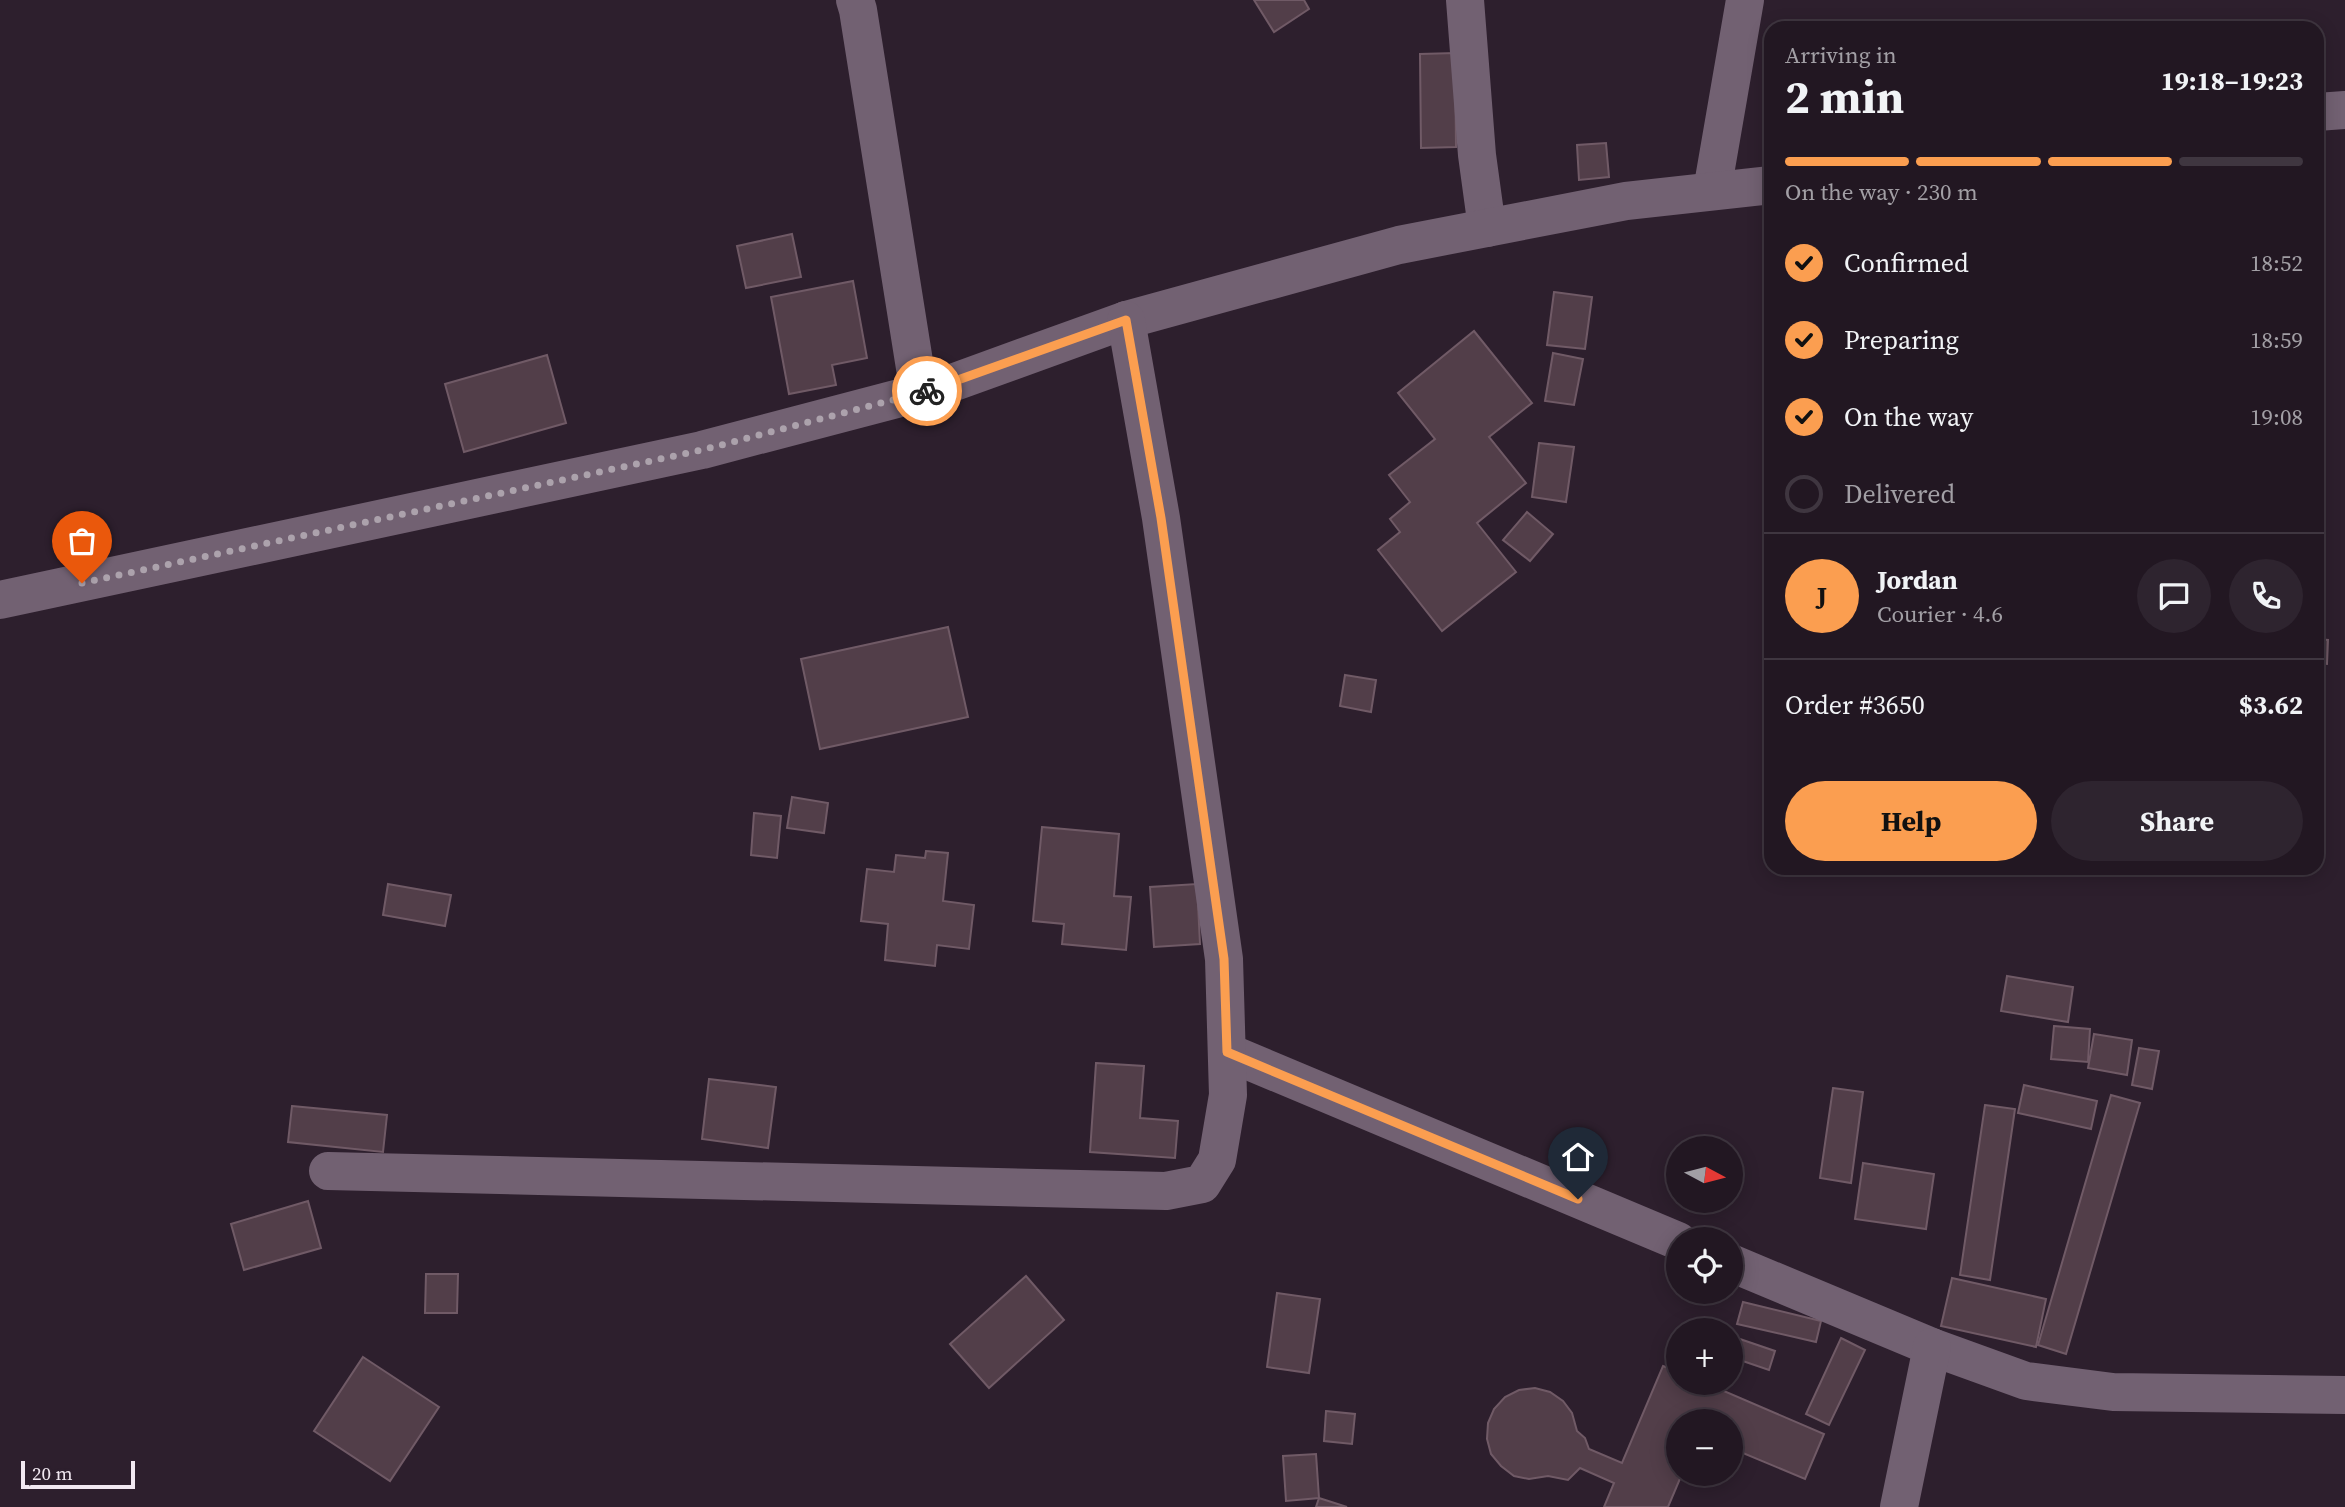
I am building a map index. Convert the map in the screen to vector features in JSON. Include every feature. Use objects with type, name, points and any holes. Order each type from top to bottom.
[{"type":"street","points":[[855,0],[919,393]]},
{"type":"street","points":[[1465,0],[1477,155],[1487,228]]},
{"type":"street","points":[[1712,191],[1745,0]]},
{"type":"street","points":[[2324,112],[2345,110]]},
{"type":"street","points":[[0,600],[702,450],[919,393],[1126,320],[1399,245],[1626,201],[1764,185]]},
{"type":"street","points":[[328,1171],[1166,1191],[1202,1184],[1217,1160],[1228,1095],[1224,959],[1161,518],[1126,320]]},
{"type":"street","points":[[1227,1052],[1666,1236]]},
{"type":"street","points":[[1743,1268],[1932,1347],[2026,1381],[2113,1392],[2345,1395]]},
{"type":"street","points":[[1899,1507],[1932,1347]]},
{"type":"building","points":[[1254,0],[1304,0],[1309,9],[1274,32]]},
{"type":"building","points":[[1455,53],[1456,147],[1421,148],[1420,54]]},
{"type":"building","points":[[1606,143],[1609,177],[1579,180],[1577,145]]},
{"type":"building","points":[[792,234],[801,277],[746,288],[737,246]]},
{"type":"building","points":[[853,281],[867,358],[832,365],[836,385],[789,394],[771,297]]},
{"type":"building","points":[[1554,292],[1592,297],[1585,349],[1547,345]]},
{"type":"building","points":[[1474,331],[1532,403],[1489,437],[1526,483],[1477,523],[1516,572],[1442,631],[1378,550],[1400,532],[1390,519],[1410,502],[1389,475],[1435,439],[1398,393]]},
{"type":"building","points":[[1553,353],[1583,359],[1574,405],[1545,401]]},
{"type":"building","points":[[547,355],[566,423],[464,452],[445,384]]},
{"type":"building","points":[[1539,443],[1574,447],[1566,502],[1532,497]]},
{"type":"building","points":[[1527,512],[1553,534],[1530,561],[1503,540]]},
{"type":"building","points":[[948,627],[968,717],[820,749],[801,659]]},
{"type":"building","points":[[2324,640],[2328,640],[2327,664],[2324,664]]},
{"type":"building","points":[[1345,675],[1376,680],[1371,712],[1340,706]]},
{"type":"building","points":[[792,797],[828,803],[824,833],[787,828]]},
{"type":"building","points":[[754,813],[781,816],[777,858],[751,855]]},
{"type":"building","points":[[1042,827],[1119,834],[1114,896],[1131,897],[1126,950],[1062,944],[1064,924],[1033,921]]},
{"type":"building","points":[[926,851],[948,853],[943,901],[974,905],[969,949],[937,945],[935,966],[885,960],[888,924],[861,921],[867,869],[894,872],[896,855],[925,858]]},
{"type":"building","points":[[388,884],[451,895],[445,926],[383,915]]},
{"type":"building","points":[[1197,884],[1200,944],[1154,947],[1150,887]]},
{"type":"building","points":[[2007,976],[2073,987],[2068,1022],[2001,1011]]},
{"type":"building","points":[[2054,1026],[2090,1029],[2088,1062],[2051,1059]]},
{"type":"building","points":[[2094,1034],[2132,1040],[2127,1075],[2088,1068]]},
{"type":"building","points":[[2139,1048],[2159,1051],[2152,1089],[2132,1085]]},
{"type":"building","points":[[1096,1063],[1144,1066],[1140,1118],[1178,1121],[1175,1158],[1090,1152]]},
{"type":"building","points":[[709,1079],[776,1087],[768,1148],[702,1139]]},
{"type":"building","points":[[2024,1085],[2097,1101],[2091,1129],[2018,1113]]},
{"type":"building","points":[[1833,1088],[1863,1092],[1851,1183],[1820,1178]]},
{"type":"building","points":[[2111,1095],[2140,1103],[2066,1354],[2038,1345]]},
{"type":"building","points":[[1985,1105],[2015,1109],[1990,1280],[1960,1275]]},
{"type":"building","points":[[292,1106],[387,1115],[383,1152],[288,1142]]},
{"type":"building","points":[[1863,1163],[1934,1174],[1926,1229],[1855,1219]]},
{"type":"building","points":[[308,1201],[321,1248],[244,1270],[231,1224]]},
{"type":"building","points":[[426,1274],[458,1274],[457,1313],[425,1313]]},
{"type":"building","points":[[1026,1276],[1064,1320],[989,1388],[950,1344]]},
{"type":"building","points":[[1952,1278],[2046,1299],[2036,1347],[1941,1326]]},
{"type":"building","points":[[1277,1293],[1320,1299],[1309,1373],[1267,1367]]},
{"type":"building","points":[[1743,1302],[1821,1321],[1816,1342],[1743,1325],[1743,1318],[1739,1318]]},
{"type":"building","points":[[1841,1338],[1865,1350],[1829,1425],[1806,1414]]},
{"type":"building","points":[[1743,1340],[1775,1351],[1769,1370],[1743,1361]]},
{"type":"building","points":[[363,1357],[439,1407],[390,1481],[314,1431]]},
{"type":"building","points":[[1663,1366],[1666,1367],[1666,1395],[1733,1395],[1824,1434],[1805,1479],[1743,1453],[1743,1409],[1666,1409],[1666,1486],[1677,1486],[1668,1507],[1604,1507],[1614,1483],[1580,1468],[1568,1480],[1548,1476],[1529,1479],[1514,1476],[1491,1454],[1487,1439],[1488,1423],[1494,1409],[1505,1397],[1519,1390],[1535,1388],[1550,1392],[1563,1401],[1572,1413],[1577,1431],[1585,1438],[1589,1449],[1622,1463]]},
{"type":"building","points":[[1326,1411],[1355,1414],[1352,1444],[1324,1441]]},
{"type":"building","points":[[1316,1454],[1319,1498],[1286,1501],[1283,1456]]},
{"type":"building","points":[[1319,1498],[1347,1507],[1316,1507]]},
{"type":"way so far","points":[[82,583],[702,450],[927,391]]},
{"type":"route","points":[[927,391],[1126,320],[1161,518],[1224,959],[1227,1052],[1578,1199]]}]
